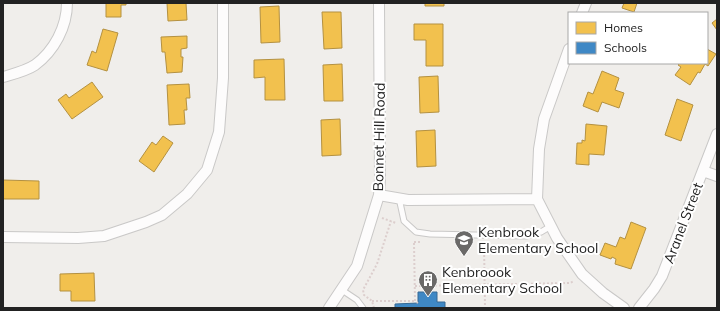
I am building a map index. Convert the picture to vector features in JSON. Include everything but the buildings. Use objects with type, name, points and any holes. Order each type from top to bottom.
[{"type":"street","points":[[3,77],[34,66],[50,50],[60,34],[65,20],[67,3]]},
{"type":"street","points":[[3,237],[78,238],[104,236],[162,214],[187,194],[207,170],[220,132],[223,78],[223,3]]},
{"type":"street","name":"Bonnet Hill Road","points":[[329,308],[357,266],[379,195],[379,3]]},
{"type":"street","points":[[568,52],[544,119],[539,149],[537,199],[557,238],[582,274],[603,293],[624,308]]},
{"type":"street","name":"Aranel Street","points":[[639,308],[662,276],[717,134]]},
{"type":"street","points":[[703,171],[717,176]]},
{"type":"street","points":[[379,195],[408,200],[459,201],[537,199]]},
{"type":"lane","points":[[399,198],[404,221],[416,232],[430,234],[526,236],[541,232],[551,226]]},
{"type":"lane","points":[[342,290],[357,300],[363,308]]},
{"type":"path","points":[[373,216],[395,222],[400,227]]},
{"type":"path","points":[[391,221],[377,264],[363,290],[364,295],[372,301],[415,301],[418,304]]},
{"type":"path","points":[[409,237],[414,242],[415,301]]},
{"type":"path","points":[[484,242],[485,308]]},
{"type":"path","points":[[415,286],[570,283],[582,274]]},
{"type":"path","points":[[372,301],[374,308]]},
{"type":"place","name":"Kenbrook Elementary School","points":[[464,257]]},
{"type":"place","name":"Kenbroook Elementary School","points":[[428,297]]}]
